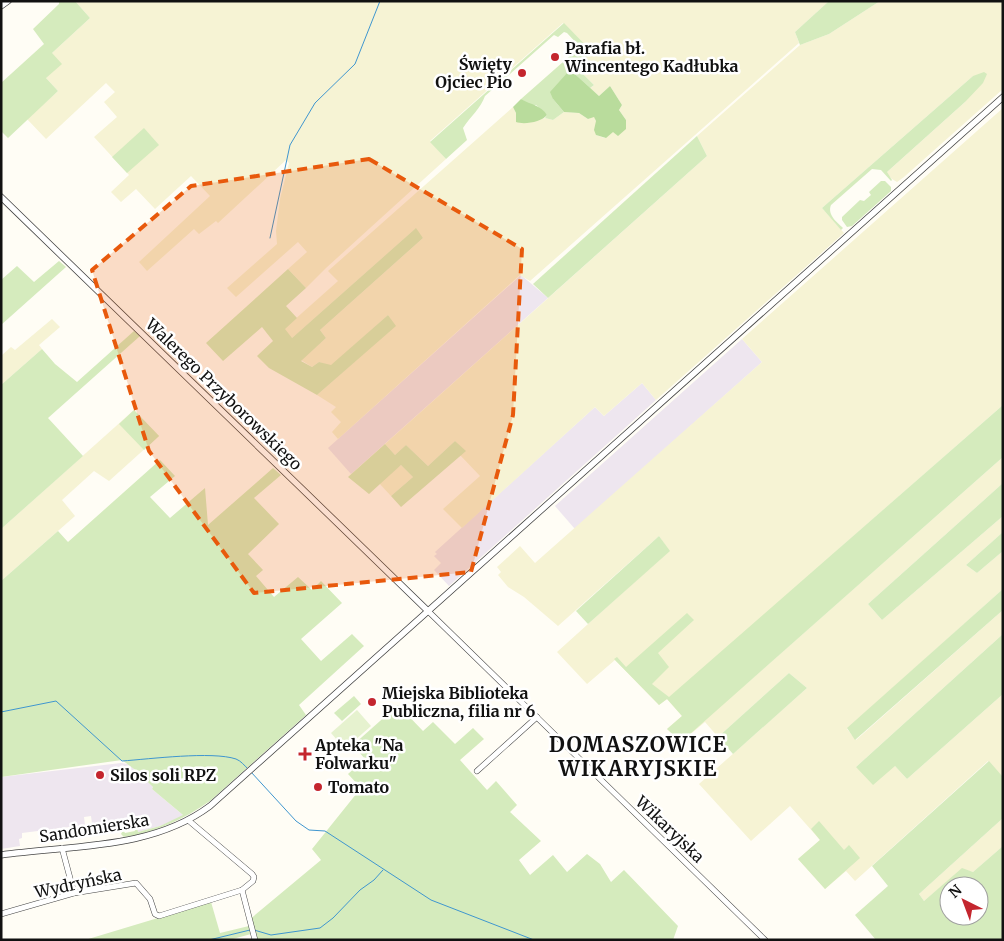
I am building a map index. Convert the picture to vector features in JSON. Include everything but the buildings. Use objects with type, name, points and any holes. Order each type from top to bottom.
[{"type":"street","points":[[1,6],[8,1]]},
{"type":"street","name":"Sandomierska","points":[[1,855],[135,839],[159,832],[188,819],[210,806],[1003,97]]},
{"type":"street","name":"Walerego Przyborowskiego","points":[[1,197],[428,611]]},
{"type":"street","name":"Wikaryjska","points":[[428,611],[765,940]]},
{"type":"street","points":[[477,771],[537,717]]},
{"type":"street","points":[[188,819],[254,877],[253,881],[242,890],[254,937]]},
{"type":"street","points":[[62,848],[74,893]]},
{"type":"street","name":"Wydryńska","points":[[1,914],[74,893],[136,883],[150,899],[155,914],[159,916],[242,890]]},
{"type":"highlighted area","points":[[369,159],[522,249],[513,415],[471,572],[254,593],[149,451],[92,270],[191,186]]},
{"type":"shaded area","points":[[75,1],[829,1],[795,32],[799,43],[530,281],[520,275],[338,439],[332,432],[341,422],[331,412],[336,407],[317,395],[395,326],[388,315],[331,366],[319,362],[312,367],[301,360],[326,338],[320,330],[423,238],[415,229],[291,339],[284,329],[338,281],[328,271],[513,107],[516,113],[516,121],[535,121],[545,118],[553,120],[564,112],[579,113],[588,119],[594,116],[596,135],[605,138],[626,120],[619,110],[622,105],[610,86],[599,96],[590,88],[594,85],[576,67],[591,52],[563,23],[430,141],[446,159],[306,288],[288,269],[307,252],[298,242],[236,297],[227,288],[277,244],[276,231],[280,199],[289,163],[286,160],[218,223],[216,221],[199,234],[194,229],[147,271],[139,262],[210,196],[191,176],[155,209],[136,189],[121,202],[111,192],[129,175],[94,137],[117,117],[104,102],[115,92],[106,83],[46,139],[27,119],[58,91],[46,78],[52,53],[90,18]]},
{"type":"shaded area","points":[[880,1],[1003,1],[1003,89],[904,177],[897,182],[892,179],[886,173],[965,102],[973,76],[822,208],[844,233],[656,400],[642,383],[604,416],[595,407],[462,528],[443,509],[480,476],[460,455],[465,451],[455,441],[428,466],[406,445],[395,455],[385,444],[707,156],[697,136],[800,45],[829,34]]},
{"type":"shaded area","points":[[1003,108],[1003,405],[841,547],[745,685],[1003,457],[1003,483],[868,604],[882,620],[1003,516],[1003,532],[966,565],[977,573],[1003,551],[1003,589],[847,729],[856,740],[1003,610],[1003,634],[856,767],[895,766],[907,779],[1003,694],[1003,777],[988,761],[855,881],[846,871],[825,889],[798,859],[820,840],[790,806],[751,841],[699,784],[807,688],[789,673],[718,737],[705,722],[681,742],[667,729],[682,716],[667,699],[659,705],[615,660],[587,684],[557,652],[669,551],[659,536],[558,626],[524,597],[508,587],[498,575],[501,572],[497,567],[520,546],[535,563],[762,362],[742,339]]},
{"type":"shaded area","points":[[521,275],[548,298],[351,474],[328,448]]},
{"type":"shaded area","points":[[52,319],[60,327],[39,345],[42,349],[1,385],[1,356],[11,347],[15,350]]},
{"type":"shaded area","points":[[742,339],[762,362],[575,529],[555,506]]},
{"type":"shaded area","points":[[642,383],[656,400],[449,586],[434,570],[441,563],[434,556],[437,554],[435,552],[595,407],[604,416]]},
{"type":"shaded area","points":[[134,410],[159,436],[109,481],[94,471],[62,500],[75,516],[1,581],[1,529]]},
{"type":"shaded area","points":[[401,465],[413,477],[391,496],[379,483]]},
{"type":"shaded area","points":[[121,763],[128,764],[134,769],[153,787],[152,789],[184,816],[160,826],[138,832],[135,819],[92,824],[91,816],[84,817],[85,825],[22,833],[22,838],[19,839],[20,846],[1,849],[1,777]]},
{"type":"shaded area","points":[[1003,818],[1003,846],[973,872],[962,869],[954,876],[939,876],[939,888],[924,901],[919,894]]},
{"type":"green space","points":[[59,1],[75,1],[90,18],[52,53],[62,64],[46,78],[58,91],[8,138],[1,131],[1,83],[44,44],[33,29],[59,4]]},
{"type":"green space","points":[[829,1],[880,1],[829,34],[800,45],[795,32]]},
{"type":"green space","points":[[564,23],[592,52],[576,67],[594,85],[590,88],[576,75],[553,99],[564,112],[553,120],[545,118],[547,115],[536,105],[529,105],[521,99],[580,47],[567,33],[564,32],[558,37],[554,35],[485,96],[463,128],[467,140],[446,159],[430,142]]},
{"type":"green space","points":[[568,72],[576,75],[599,96],[610,86],[622,105],[619,110],[626,120],[626,129],[618,136],[613,132],[606,138],[596,135],[594,130],[596,121],[594,117],[588,119],[579,113],[564,112],[553,99],[550,92]]},
{"type":"green space","points":[[984,72],[987,74],[983,83],[965,102],[887,172],[891,181],[881,170],[872,169],[831,205],[831,215],[843,228],[841,230],[822,208],[973,76]]},
{"type":"green space","points":[[521,99],[539,107],[547,115],[533,122],[516,122],[516,113],[513,107]]},
{"type":"green space","points":[[144,128],[159,145],[127,173],[112,157]]},
{"type":"green space","points":[[697,136],[707,156],[548,298],[533,284]]},
{"type":"green space","points":[[881,181],[885,181],[891,187],[891,191],[852,226],[847,227],[842,217],[860,200],[864,201],[871,195],[869,192]]},
{"type":"green space","points":[[416,228],[423,238],[320,330],[326,338],[301,361],[312,367],[319,362],[331,365],[388,315],[396,326],[317,395],[269,368],[257,356],[273,341],[262,327],[223,361],[206,343],[288,269],[306,288],[286,306],[297,318],[285,329],[292,338]]},
{"type":"green space","points":[[59,261],[66,267],[1,325],[1,280],[17,266],[34,282]]},
{"type":"green space","points":[[134,331],[140,336],[48,418],[83,456],[1,529],[1,385],[42,349],[55,364],[77,382]]},
{"type":"green space","points":[[1003,405],[1003,457],[681,742],[667,729],[682,716],[667,699],[659,705],[614,659],[617,657],[626,667],[687,613],[694,620],[658,653],[669,667],[652,684],[669,697]]},
{"type":"green space","points":[[134,410],[159,436],[144,450],[119,424]]},
{"type":"green space","points":[[455,441],[466,451],[401,507],[391,496],[413,477],[401,465],[369,494],[348,477],[385,444],[395,455],[406,445],[428,466]]},
{"type":"green space","points":[[160,460],[175,476],[150,497],[170,518],[205,488],[208,525],[273,468],[281,475],[254,498],[279,524],[248,554],[263,570],[256,576],[274,597],[298,577],[312,590],[321,581],[342,603],[301,639],[321,661],[352,634],[364,646],[299,705],[306,715],[210,801],[190,814],[158,829],[124,837],[121,834],[123,830],[125,833],[135,831],[134,828],[137,827],[138,832],[160,826],[183,815],[122,760],[1,777],[1,581],[58,531],[68,542]]},
{"type":"green space","points":[[1003,483],[1003,516],[882,620],[868,604]]},
{"type":"green space","points":[[1003,532],[1003,551],[977,573],[966,565]]},
{"type":"green space","points":[[659,536],[670,551],[588,624],[576,611]]},
{"type":"green space","points":[[1003,589],[1003,610],[855,740],[847,728]]},
{"type":"green space","points":[[1003,634],[1003,694],[907,779],[895,766],[873,785],[856,767]]},
{"type":"green space","points":[[789,673],[807,688],[733,754],[718,737]]},
{"type":"green space","points":[[354,696],[361,704],[342,721],[334,713]]},
{"type":"green space","points":[[398,705],[423,731],[433,722],[455,744],[473,728],[484,739],[460,760],[487,790],[496,781],[517,805],[510,812],[541,841],[519,860],[530,875],[553,855],[567,872],[587,854],[600,864],[611,882],[624,870],[678,926],[673,940],[255,940],[249,920],[321,860],[312,849],[361,788],[348,774],[365,759],[353,745]]},
{"type":"green space","points":[[357,710],[371,726],[345,749],[331,733]]},
{"type":"green space","points":[[989,761],[1003,777],[1003,818],[919,894],[924,901],[939,888],[939,926],[989,926],[989,876],[953,876],[962,868],[973,872],[1003,846],[1003,940],[876,940],[855,915],[888,886],[872,866]]},
{"type":"green space","points":[[819,821],[844,850],[849,845],[860,858],[825,889],[798,859],[820,840],[811,829]]},
{"type":"green space","points":[[211,902],[220,933],[249,926],[251,934],[229,940],[85,940]]},
{"type":"waterway","points":[[270,238],[290,145],[315,103],[355,64],[380,1]]},
{"type":"waterway","points":[[1,712],[56,701],[122,761],[180,756],[212,756],[236,759],[248,769]]},
{"type":"waterway","points":[[251,772],[296,821],[309,830],[325,831],[431,900],[534,940]]},
{"type":"waterway","points":[[254,930],[271,935],[320,928],[383,870]]},
{"type":"waterway","points":[[209,940],[250,930]]},
{"type":"place","name":"Parafia bł. Wincentego Kadłubka","points":[[555,57]]},
{"type":"place","name":"Święty Ojciec Pio","points":[[522,73]]},
{"type":"place","name":"Miejska Biblioteka Publiczna, filia nr 6","points":[[372,702]]},
{"type":"place","name":"Apteka \"Na Folwarku\"","points":[[305,754]]},
{"type":"place","name":"Silos soli RPZ","points":[[100,775]]},
{"type":"place","name":"Tomato","points":[[318,787]]},
{"type":"district","name":"DOMASZOWICE WIKARYJSKIE","points":[[638,757]]}]
